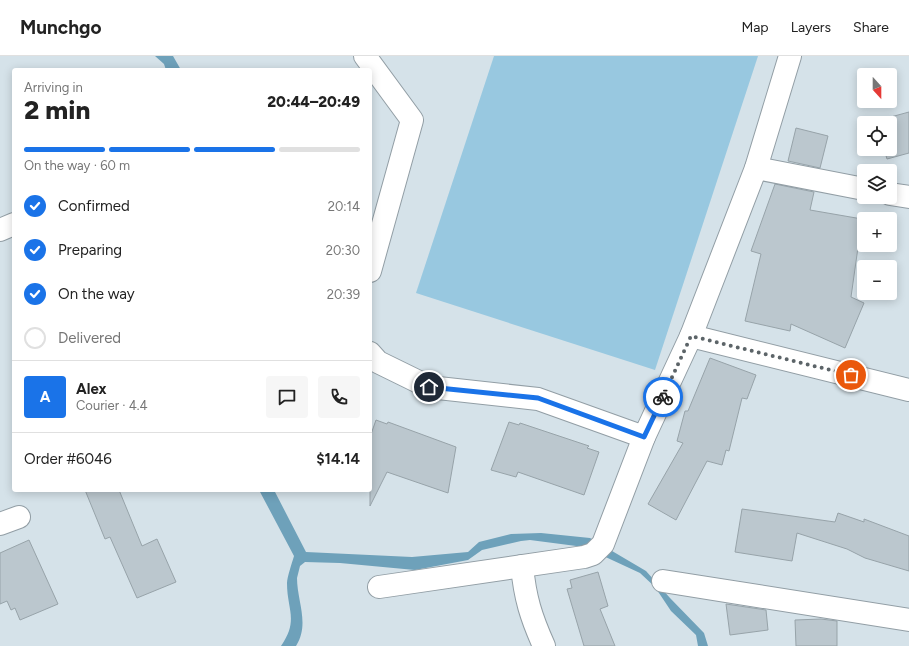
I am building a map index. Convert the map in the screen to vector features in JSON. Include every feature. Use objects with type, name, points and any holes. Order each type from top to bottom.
[{"type":"street","points":[[365,56],[412,120],[372,264]]},
{"type":"street","points":[[379,587],[584,557],[593,554],[603,544],[644,437],[691,336],[756,168],[790,56]]},
{"type":"street","points":[[756,168],[857,188]]},
{"type":"street","points":[[897,195],[909,197]]},
{"type":"street","points":[[0,230],[12,225]]},
{"type":"street","points":[[691,336],[909,390]]},
{"type":"street","points":[[372,355],[378,362],[429,387],[538,398],[644,437]]},
{"type":"street","points":[[522,566],[527,602],[531,617],[544,646]]},
{"type":"street","points":[[663,581],[909,620]]},
{"type":"shaded area","points":[[155,56],[173,56],[180,68],[165,68],[164,64]]},
{"type":"shaded area","points":[[494,56],[758,56],[655,370],[416,293]]},
{"type":"shaded area","points":[[260,492],[275,492],[306,552],[412,557],[468,552],[479,542],[511,534],[541,533],[590,538],[646,571],[704,633],[708,646],[698,646],[696,635],[671,611],[655,587],[640,573],[584,547],[530,540],[482,550],[468,560],[415,570],[340,563],[305,562],[300,566],[297,578],[302,612],[302,629],[300,638],[296,646],[281,646],[290,629],[291,615],[287,583],[294,556]]},
{"type":"building","points":[[909,112],[909,153],[887,159],[886,156],[897,156],[897,116],[894,116]]},
{"type":"building","points":[[796,128],[828,136],[820,168],[788,161]]},
{"type":"building","points":[[775,184],[814,192],[810,210],[857,218],[857,252],[851,297],[864,303],[845,348],[791,324],[790,331],[745,321],[761,254],[751,251]]},
{"type":"building","points":[[710,358],[756,375],[747,399],[742,398],[729,451],[726,450],[722,465],[707,461],[676,520],[648,504],[683,443],[677,441],[685,411],[688,411]]},
{"type":"building","points":[[376,420],[387,424],[388,422],[456,447],[448,493],[387,472],[370,506],[370,492],[372,492],[372,431]]},
{"type":"building","points":[[509,422],[519,425],[520,423],[589,446],[587,448],[599,452],[584,495],[518,472],[516,477],[491,470]]},
{"type":"building","points":[[86,492],[120,492],[142,546],[157,539],[176,582],[137,598],[110,537],[105,539]]},
{"type":"building","points":[[742,509],[835,522],[838,513],[864,522],[864,519],[909,536],[909,571],[865,558],[847,549],[797,533],[792,561],[735,552]]},
{"type":"building","points":[[29,540],[58,604],[20,620],[15,608],[11,610],[7,601],[0,604],[0,553]]},
{"type":"building","points":[[598,572],[608,606],[600,609],[615,646],[584,646],[567,589],[572,588],[570,580]]},
{"type":"building","points":[[726,604],[766,610],[768,630],[730,635]]},
{"type":"building","points":[[821,619],[837,621],[837,646],[796,646],[795,620]]},
{"type":"way so far","points":[[663,397],[691,336],[851,375]]},
{"type":"route","points":[[429,387],[538,398],[644,437],[663,397]]}]
